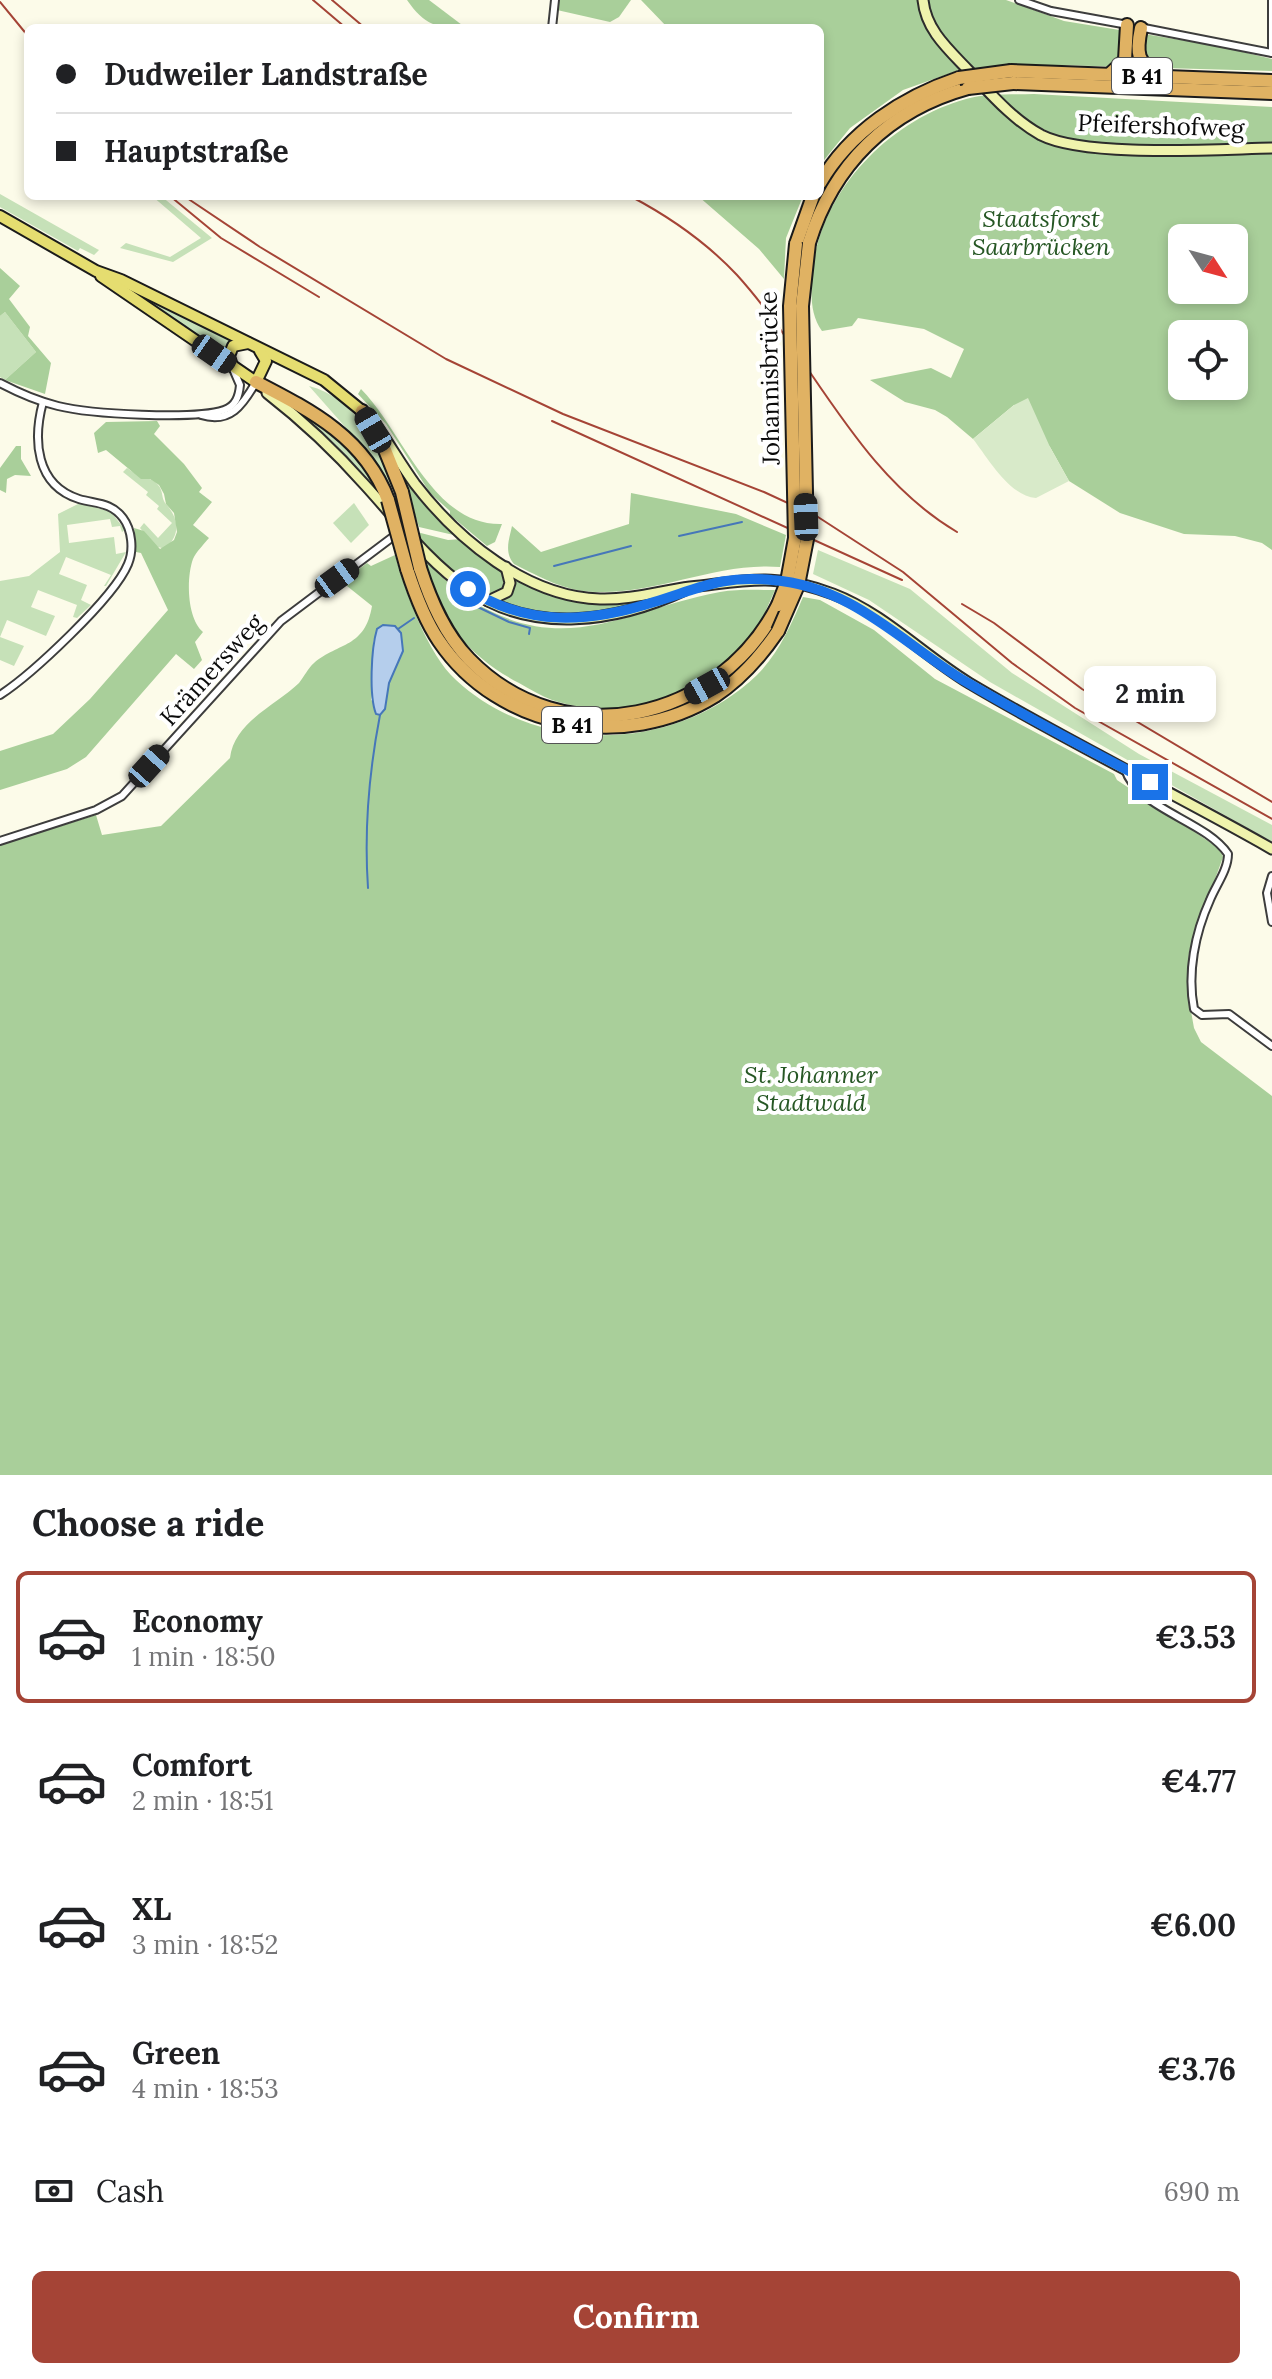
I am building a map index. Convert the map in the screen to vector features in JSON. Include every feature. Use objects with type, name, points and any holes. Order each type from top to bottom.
[{"type":"highway","points":[[1110,74],[1125,60],[1127,25]]},
{"type":"highway","points":[[1141,28],[1137,45],[1139,60],[1167,77]]},
{"type":"highway","name":"B 41","points":[[824,177],[841,154],[886,112],[911,97],[963,83],[1012,77],[1110,74],[1167,77],[1271,91]]},
{"type":"highway","name":"B 41","points":[[1012,77],[1271,91]]},
{"type":"highway","name":"B 41","points":[[802,244],[835,182],[868,142],[914,108],[963,83]]},
{"type":"highway","name":"B 41","points":[[802,244],[812,200]]},
{"type":"highway","name":"Johannisbrücke","points":[[414,569],[429,625],[448,654],[487,691],[520,710],[571,725],[628,726],[684,712],[733,682],[761,655],[778,631],[798,585],[807,539],[802,244]]},
{"type":"highway","name":"Johannisbrücke","points":[[414,569],[440,618],[469,659],[518,695],[555,709],[611,714],[644,711],[673,703],[722,676],[753,646],[781,599],[795,538],[790,306],[802,244]]},
{"type":"highway","name":"B 41","points":[[256,382],[322,417],[344,434],[372,466],[414,569]]},
{"type":"highway","name":"B 41","points":[[362,411],[385,450],[402,492],[414,569]]},
{"type":"main road","name":"Pfeifershofweg","points":[[923,0],[929,25],[943,44],[1012,115],[1049,139],[1101,148],[1272,148]]},
{"type":"main road","points":[[0,216],[96,271],[256,382],[321,438],[404,529],[450,574],[488,601],[523,614],[571,620],[630,609],[691,587]]},
{"type":"main road","points":[[96,271],[121,280],[333,385],[362,411],[438,510],[473,543],[506,567],[541,585],[583,598],[612,599],[727,580],[758,579],[788,581],[832,593],[866,610],[973,685],[1272,849]]},
{"type":"main road","points":[[232,366],[229,356],[233,346],[253,346],[266,361],[256,382]]},
{"type":"main road","points":[[488,601],[507,592],[510,583],[506,567]]},
{"type":"street","points":[[552,24],[555,0]]},
{"type":"street","points":[[1019,0],[1051,11],[1272,53],[1272,0]]},
{"type":"street","points":[[0,383],[43,402],[96,413],[197,414],[225,410],[234,403],[240,385],[232,366]]},
{"type":"street","points":[[197,414],[214,417],[231,415],[243,404],[256,382]]},
{"type":"street","points":[[0,695],[100,601],[124,572],[130,557],[130,533],[119,513],[102,503],[73,496],[46,472],[39,458],[36,438],[43,402]]},
{"type":"street","name":"Krämersweg","points":[[0,841],[96,810],[122,796],[281,621],[404,529]]},
{"type":"street","points":[[1125,769],[1136,788],[1228,854],[1204,913],[1195,949],[1192,1002],[1196,1013],[1229,1014],[1272,1046]]},
{"type":"street","points":[[1272,876],[1267,893],[1272,922]]},
{"type":"green space","points":[[407,0],[429,0],[461,24],[432,24]]},
{"type":"green space","points":[[558,0],[631,0],[619,17],[610,22],[557,10]]},
{"type":"green space","points":[[641,0],[1006,0],[1064,21],[1218,46],[1272,59],[1272,71],[1057,65],[962,69],[903,90],[850,128],[824,160],[824,24],[664,24]]},
{"type":"green space","name":"Staatsforst Saarbrücken","points":[[1034,94],[1272,107],[1272,550],[1262,543],[1235,536],[1184,534],[1120,513],[1069,481],[1050,447],[1014,405],[973,439],[935,410],[905,402],[870,380],[931,368],[951,378],[964,349],[924,329],[858,318],[852,326],[822,331],[813,307],[814,261],[821,233],[848,182],[867,159],[913,122],[966,99]]},
{"type":"green space","points":[[0,194],[99,250],[94,255],[80,248],[78,251],[0,207]]},
{"type":"green space","points":[[157,200],[166,200],[212,238],[173,262],[120,248],[126,243],[170,257],[201,238]]},
{"type":"green space","points":[[703,200],[801,200],[786,238],[784,279],[759,249]]},
{"type":"green space","points":[[0,268],[20,286],[9,299],[30,327],[28,336],[51,363],[45,394],[5,380],[36,352],[5,312],[0,316]]},
{"type":"green space","points":[[155,303],[233,340],[227,347],[225,357],[153,306]]},
{"type":"green space","points":[[5,312],[36,352],[5,380],[0,377],[0,316]]},
{"type":"green space","points":[[309,386],[340,401],[354,413],[385,460],[396,494],[370,455]]},
{"type":"green space","points":[[361,389],[438,493],[456,510],[478,520],[502,524],[495,542],[487,546],[450,515],[450,511],[430,493],[386,424],[358,394]]},
{"type":"green space","points":[[1028,398],[1069,481],[1036,498],[1026,496],[1008,483],[973,439],[1014,405]]},
{"type":"green space","points":[[298,411],[324,426],[346,446],[366,471],[380,498]]},
{"type":"green space","points":[[157,421],[160,426],[154,434],[184,464],[202,488],[199,492],[212,502],[193,525],[209,538],[194,556],[189,577],[191,608],[203,632],[195,642],[202,660],[194,669],[176,654],[86,757],[67,769],[0,790],[0,751],[53,734],[90,699],[168,610],[141,553],[136,552],[134,528],[144,531],[160,549],[174,540],[177,532],[174,513],[166,504],[159,485],[150,479],[141,479],[106,450],[98,453],[94,433],[106,422]]},
{"type":"green space","points":[[16,446],[21,446],[21,459],[31,476],[15,475],[7,479],[6,493],[0,490],[0,468]]},
{"type":"green space","points":[[127,468],[158,485],[174,515],[176,532],[165,549],[155,546],[140,528],[144,523],[158,538],[172,523],[146,495],[148,492],[123,472]]},
{"type":"green space","points":[[411,485],[458,536],[419,527],[406,487]]},
{"type":"green space","points":[[631,493],[736,514],[786,535],[780,567],[734,569],[642,588],[596,592],[554,583],[514,564],[511,559],[508,546],[512,526],[541,552],[629,524]]},
{"type":"green space","points":[[80,503],[111,512],[125,530],[122,532],[120,526],[112,527],[110,519],[67,525],[69,543],[114,537],[116,554],[126,552],[106,586],[111,575],[66,557],[59,574],[87,585],[81,600],[91,605],[77,618],[73,617],[77,605],[38,590],[31,607],[55,616],[46,636],[7,620],[0,637],[0,581],[29,576],[60,552],[58,514]]},
{"type":"green space","points":[[354,503],[369,525],[351,543],[333,523]]},
{"type":"green space","points":[[413,531],[448,540],[462,539],[497,566],[503,581],[502,590],[496,595],[475,588]]},
{"type":"green space","points":[[818,550],[910,589],[1012,673],[1139,754],[1272,825],[1272,842],[990,682],[869,600],[813,574]]},
{"type":"green space","name":"St. Johanner Stadtwald","points":[[395,555],[411,604],[427,639],[456,680],[489,705],[527,723],[567,733],[608,735],[648,731],[688,719],[725,700],[757,675],[772,657],[803,597],[820,600],[874,630],[935,679],[1114,774],[1117,780],[1220,849],[1223,857],[1189,952],[1187,989],[1194,1028],[1201,1042],[1272,1096],[1272,1475],[0,1475],[0,845],[96,815],[102,835],[161,826],[230,758],[233,745],[247,725],[299,683],[314,663],[364,630],[372,606],[342,582],[367,563],[371,566]],"holes":[[[395,626],[400,633],[401,654],[388,685],[385,709],[371,700],[374,639]]]},
{"type":"green space","points":[[426,562],[472,601],[506,618],[538,626],[568,628],[597,625],[720,592],[775,590],[759,624],[738,651],[717,671],[693,686],[638,706],[609,709],[580,707],[540,694],[502,673],[471,649],[447,617]]},
{"type":"green space","points":[[514,577],[568,600],[597,603],[644,601],[573,614],[520,608],[502,602],[511,594]]},
{"type":"green space","points":[[0,637],[24,646],[14,666],[0,660]]},
{"type":"water","points":[[383,625],[395,626],[401,633],[403,651],[389,683],[385,709],[380,715],[376,714],[372,696],[372,672],[377,629]]},
{"type":"waterway","points":[[679,536],[742,522]]},
{"type":"waterway","points":[[554,566],[631,546]]},
{"type":"waterway","points":[[450,597],[457,597],[509,622],[530,628],[529,634]]},
{"type":"waterway","points":[[398,629],[414,618]]},
{"type":"waterway","points":[[368,888],[368,801],[380,715]]},
{"type":"railway","points":[[313,0],[341,24]]},
{"type":"railway","points":[[332,0],[360,24]]},
{"type":"railway","points":[[0,2],[24,31]]},
{"type":"railway","points":[[175,200],[221,238],[319,297]]},
{"type":"railway","points":[[190,200],[260,247],[446,359],[563,414],[764,492],[818,517],[903,572],[1012,663],[1075,708],[1272,819]]},
{"type":"railway","points":[[637,200],[687,231],[737,275],[863,447],[891,479],[922,507],[957,532]]},
{"type":"railway","points":[[552,421],[902,580]]},
{"type":"railway","points":[[962,604],[994,623],[1082,689],[1272,802]]},
{"type":"route","points":[[468,589],[496,606],[558,620],[600,616],[657,602],[691,587],[738,579],[788,581],[814,587],[849,600],[973,685],[1150,782]]}]
